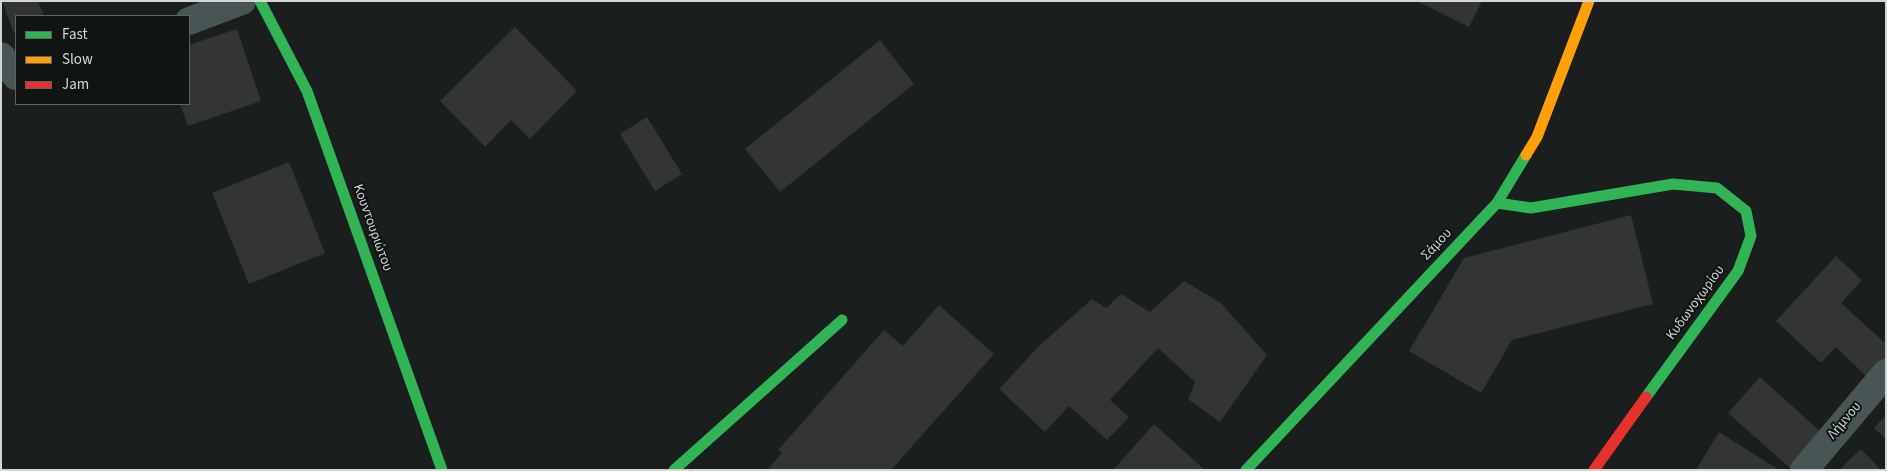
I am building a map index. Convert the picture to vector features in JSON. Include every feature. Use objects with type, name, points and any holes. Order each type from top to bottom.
[{"type":"street","points":[[190,21],[242,1]]},
{"type":"street","name":"Κουντουριώτου","points":[[260,1],[307,91],[442,470]]},
{"type":"street","name":"Σάμου","points":[[1246,470],[1497,203],[1537,137],[1589,1]]},
{"type":"street","points":[[1,56],[15,75]]},
{"type":"street","name":"Κυδωνοχωρίου","points":[[1497,203],[1531,208],[1673,184],[1718,188],[1746,211],[1751,236],[1738,271],[1594,470]]},
{"type":"street","points":[[674,470],[842,320]]},
{"type":"street","name":"Λήμνου","points":[[1804,470],[1886,373]]},
{"type":"building","points":[[2,1],[38,1],[44,15],[15,15],[14,33]]},
{"type":"building","points":[[1417,1],[1482,1],[1469,27]]},
{"type":"building","points":[[515,27],[577,91],[530,139],[511,120],[485,147],[440,101]]},
{"type":"building","points":[[237,29],[261,101],[188,126],[180,105],[190,105],[190,45]]},
{"type":"building","points":[[880,40],[914,84],[780,192],[745,149]]},
{"type":"building","points":[[647,117],[682,174],[655,191],[620,134]]},
{"type":"building","points":[[289,162],[325,253],[249,284],[212,193]]},
{"type":"building","points":[[1631,215],[1653,304],[1512,340],[1481,393],[1409,351],[1464,258]]},
{"type":"building","points":[[1836,256],[1862,280],[1841,303],[1886,344],[1886,361],[1869,379],[1836,347],[1821,363],[1776,321]]},
{"type":"building","points":[[1184,281],[1221,303],[1267,355],[1220,422],[1188,399],[1195,382],[1158,348],[1110,400],[1129,417],[1107,440],[1069,406],[1045,432],[999,389],[1039,346],[1092,299],[1106,308],[1121,294],[1150,312]]},
{"type":"building","points":[[939,305],[994,354],[891,470],[767,470],[782,453],[778,450],[884,330],[903,346]]},
{"type":"building","points":[[1760,377],[1823,434],[1792,470],[1728,413]]},
{"type":"building","points":[[1886,415],[1886,439],[1874,428]]},
{"type":"building","points":[[1154,424],[1205,470],[1113,470]]},
{"type":"building","points":[[1719,432],[1779,470],[1696,470]]},
{"type":"building","points":[[1861,449],[1881,470],[1839,470]]},
{"type":"traffic: fast","points":[[260,1],[307,91],[442,470]]},
{"type":"traffic: fast","points":[[1246,470],[1497,203],[1526,155]]},
{"type":"traffic: fast","points":[[1497,203],[1531,208],[1673,184],[1717,188],[1746,211],[1751,236],[1738,271],[1646,397]]},
{"type":"traffic: fast","points":[[674,470],[842,320]]},
{"type":"traffic: slow","points":[[1526,155],[1537,137],[1589,1]]},
{"type":"traffic: jam","points":[[1594,470],[1646,397]]}]
